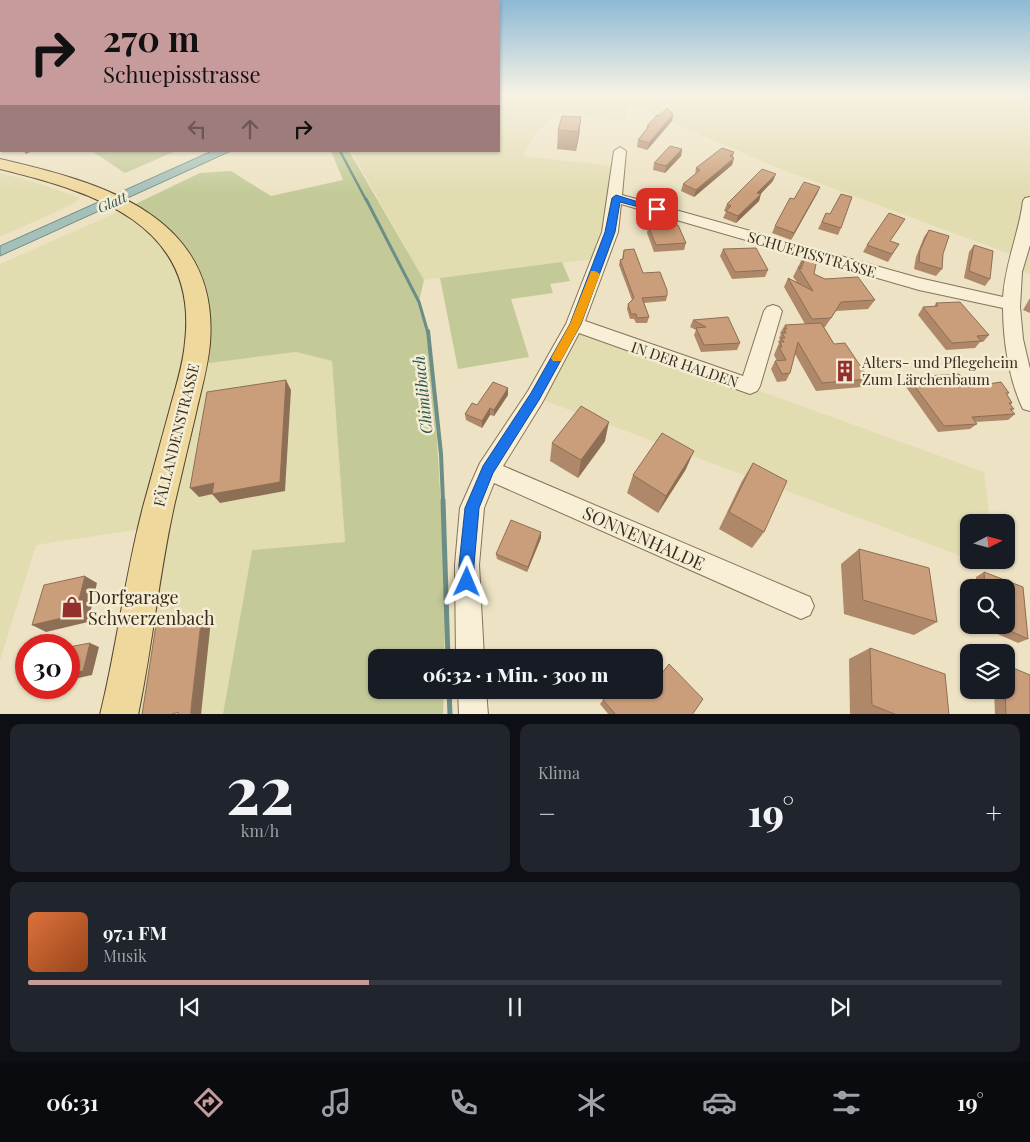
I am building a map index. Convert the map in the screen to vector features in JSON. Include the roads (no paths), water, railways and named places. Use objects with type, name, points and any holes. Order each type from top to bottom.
[{"type":"main road","name":"FÄLLANDENSTRASSE","points":[[0,164],[72,182],[123,206],[158,230],[178,250],[190,274],[196,294],[198,318],[194,365],[154,527],[119,714]]},
{"type":"street","points":[[470,649],[466,565],[472,508],[488,470],[535,397],[575,324],[610,232],[616,198],[620,152]]},
{"type":"street","name":"SCHUEPISSTRASSE","points":[[616,198],[919,284],[1010,304]]},
{"type":"street","points":[[1030,201],[1019,258],[1014,270],[1010,304],[1010,328],[1030,403]]},
{"type":"street","name":"IN DER HALDEN","points":[[575,324],[750,386],[773,312]]},
{"type":"street","name":"SONNENHALDE","points":[[488,470],[801,606]]},
{"type":"street","points":[[473,699],[474,714]]},
{"type":"water","name":"Glatt","points":[[210,152],[229,152],[0,256],[0,246]]},
{"type":"waterway","name":"Chimlibach","points":[[341,152],[366,200]]},
{"type":"waterway","name":"Chimlibach","points":[[366,199],[419,302],[428,333]]},
{"type":"waterway","name":"Chimlibach","points":[[428,331],[441,454],[443,501]]},
{"type":"waterway","name":"Chimlibach","points":[[443,500],[448,649]]},
{"type":"waterway","name":"Chimlibach","points":[[449,699],[450,714]]},
{"type":"place","name":"Alters- und Pflegeheim Zum Lärchenbaum","points":[[845,371]]},
{"type":"place","name":"Dorfgarage Schwerzenbach","points":[[72,607]]}]
